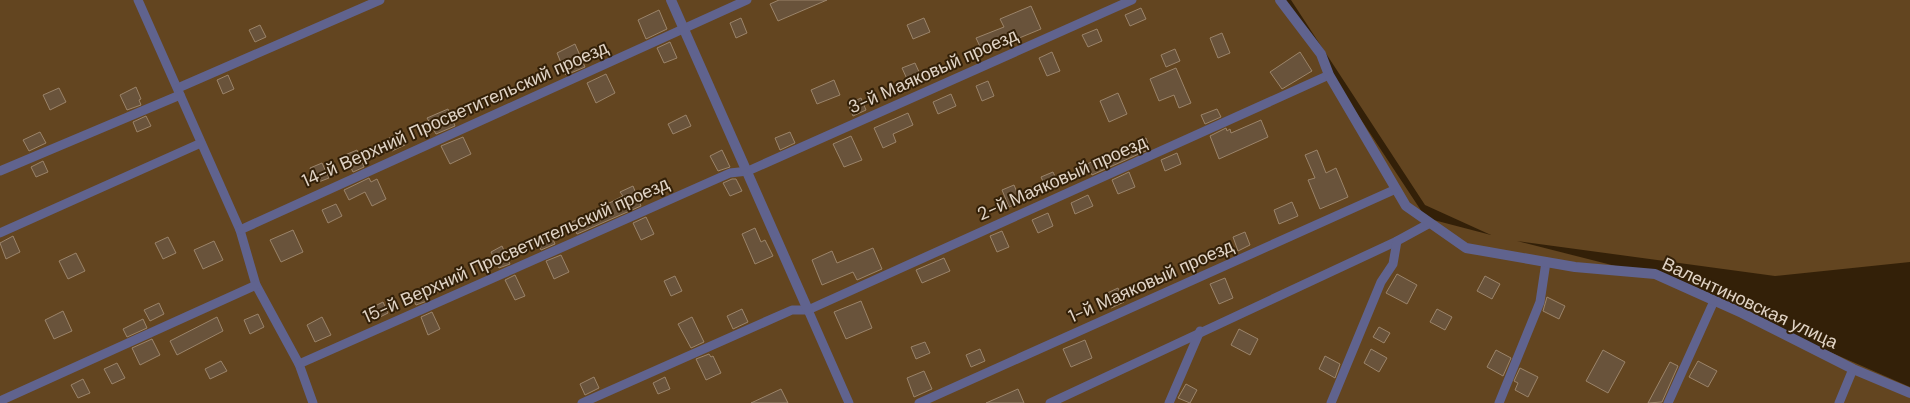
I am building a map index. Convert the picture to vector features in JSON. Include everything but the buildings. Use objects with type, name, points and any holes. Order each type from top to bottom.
[{"type":"street","points":[[671,0],[808,310]]},
{"type":"street","name":"Валентиновская улица","points":[[1280,0],[1321,54],[1329,75],[1406,206],[1466,248],[1575,267],[1654,274],[1714,300],[1853,369],[1910,393]]},
{"type":"lane","points":[[138,0],[240,230],[256,285],[299,364],[313,403]]},
{"type":"lane","points":[[0,171],[380,0]]},
{"type":"lane","name":"14-й Верхний Просветительский проезд","points":[[240,230],[747,0]]},
{"type":"lane","name":"3-й Маяковый проезд","points":[[748,171],[1132,0]]},
{"type":"lane","name":"2-й Маяковый проезд","points":[[582,403],[792,310],[808,310],[1329,75]]},
{"type":"lane","points":[[0,233],[201,143]]},
{"type":"lane","name":"15-й Верхний Просветительский проезд","points":[[299,364],[730,173],[748,171]]},
{"type":"lane","name":"1-й Маяковый проезд","points":[[919,403],[1396,189]]},
{"type":"lane","points":[[1050,403],[1430,223]]},
{"type":"lane","points":[[1331,403],[1381,282],[1393,264],[1397,240]]},
{"type":"lane","points":[[1500,403],[1540,302],[1546,262]]},
{"type":"lane","points":[[0,401],[256,285]]},
{"type":"lane","points":[[1668,403],[1714,300]]},
{"type":"lane","points":[[808,310],[848,403]]},
{"type":"lane","points":[[1169,403],[1200,331]]},
{"type":"lane","points":[[1838,403],[1853,369]]},
{"type":"shaded area","points":[[0,0],[1282,0],[1426,218],[1491,235],[1425,205],[1291,0],[1910,0],[1910,262],[1775,276],[1517,241],[1659,277],[1910,387],[1910,403],[0,403]]}]
